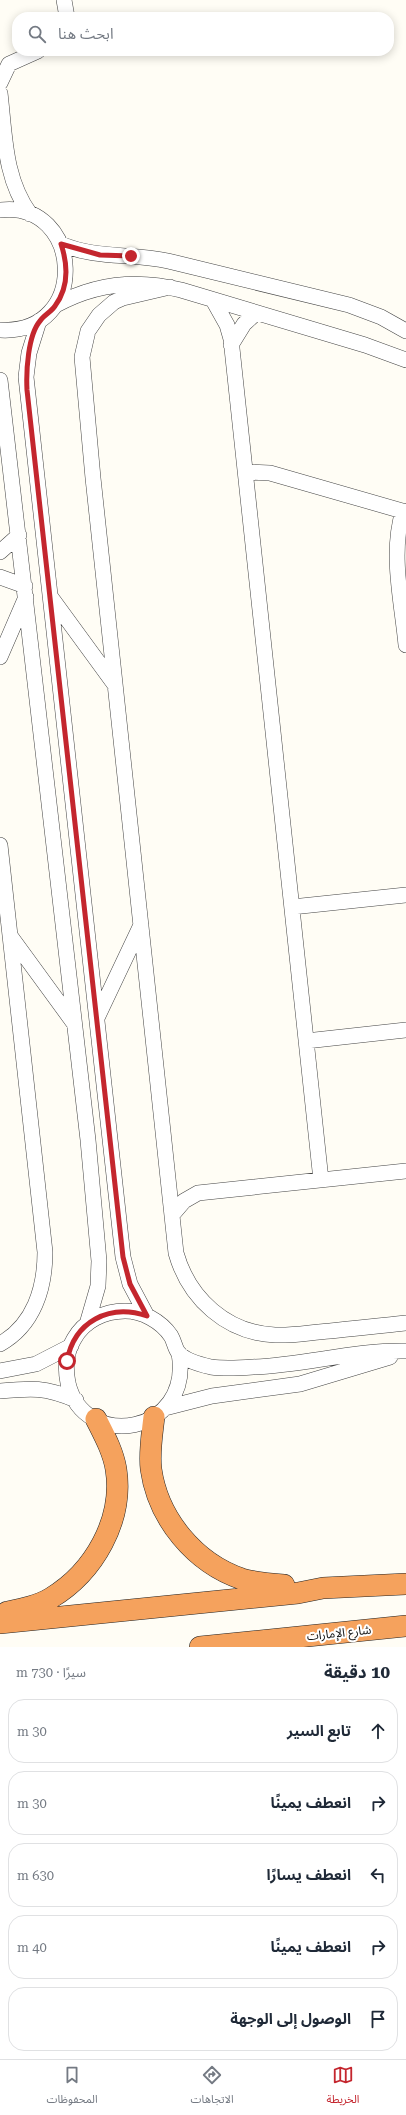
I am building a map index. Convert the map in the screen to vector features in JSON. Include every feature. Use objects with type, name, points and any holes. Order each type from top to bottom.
[{"type":"highway","points":[[159,1413],[150,1449],[156,1490],[171,1521],[188,1544],[204,1559],[222,1571],[243,1579],[264,1584],[323,1588],[406,1584]]},
{"type":"highway","points":[[0,1613],[28,1608],[50,1598],[70,1585],[87,1568],[100,1548],[115,1508],[118,1489],[112,1451],[96,1419]]},
{"type":"highway","points":[[0,1623],[298,1593],[323,1588]]},
{"type":"highway","name":"شارع الإمارات","points":[[200,1647],[406,1626]]},
{"type":"street","points":[[64,0],[66,12]]},
{"type":"street","points":[[0,83],[9,64],[27,56]]},
{"type":"street","points":[[0,93],[9,168],[16,192],[30,214]]},
{"type":"street","points":[[0,210],[17,210],[30,214],[48,226],[61,244],[67,269],[64,288],[56,305]]},
{"type":"street","points":[[61,244],[100,255],[146,257],[162,260],[342,304],[376,315],[406,331]]},
{"type":"street","points":[[0,330],[19,329],[39,321],[56,305],[90,290],[119,284],[142,284],[170,287],[365,345],[406,360]]},
{"type":"street","points":[[170,287],[123,298],[114,302],[93,323],[83,348],[82,357],[92,478],[176,1253],[187,1282],[206,1305],[234,1325],[255,1332],[276,1335],[406,1323]]},
{"type":"street","points":[[213,300],[227,325],[231,345],[246,472],[321,1180]]},
{"type":"street","points":[[231,345],[244,324],[256,313]]},
{"type":"street","points":[[39,321],[29,353],[26,377],[49,594],[123,1257],[130,1284],[147,1316]]},
{"type":"street","points":[[0,380],[75,1024],[88,1140],[99,1261],[98,1286],[87,1324],[71,1346],[67,1361],[66,1373],[69,1385],[81,1407],[96,1419],[115,1425],[125,1426],[140,1423],[159,1413],[212,1396],[300,1384],[406,1352]]},
{"type":"street","points":[[246,472],[270,473],[404,512],[398,530],[397,555],[406,645]]},
{"type":"street","points":[[0,552],[19,535]]},
{"type":"street","points":[[0,577],[25,591]]},
{"type":"street","points":[[0,657],[25,591]]},
{"type":"street","points":[[49,594],[115,686]]},
{"type":"street","points":[[0,845],[36,1155],[45,1252],[45,1272],[36,1304],[28,1319],[17,1331],[0,1344]]},
{"type":"street","points":[[292,907],[406,895]]},
{"type":"street","points":[[97,1018],[141,925]]},
{"type":"street","points":[[10,936],[75,1024]]},
{"type":"street","points":[[306,1041],[406,1030]]},
{"type":"street","points":[[172,1215],[184,1201],[198,1193],[406,1171]]},
{"type":"street","points":[[168,1176],[181,1187],[198,1193]]},
{"type":"street","points":[[87,1324],[111,1312],[129,1311],[147,1316],[159,1324],[170,1335],[179,1353],[179,1382],[174,1396],[159,1413]]},
{"type":"street","points":[[0,1371],[36,1364],[71,1346]]},
{"type":"street","points":[[179,1353],[200,1364],[229,1369],[292,1364],[367,1352],[406,1352]]},
{"type":"street","points":[[0,1391],[43,1389],[76,1400]]},
{"type":"route","points":[[67,1361],[68,1353],[80,1330],[95,1319],[111,1312],[120,1311],[129,1311],[147,1316],[130,1284],[123,1257],[26,377],[29,353],[39,321],[56,305],[66,282],[67,269],[61,244],[84,252],[100,255],[131,256]]}]
